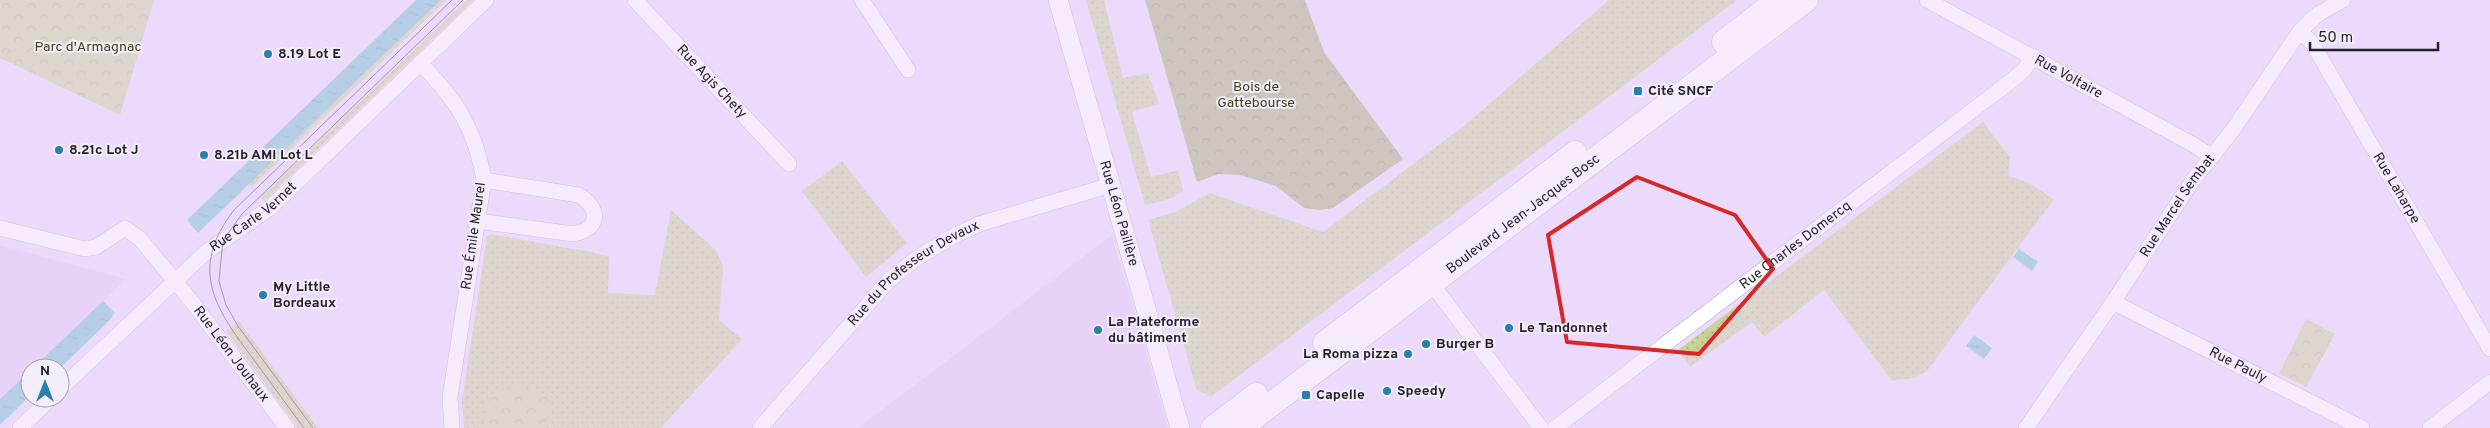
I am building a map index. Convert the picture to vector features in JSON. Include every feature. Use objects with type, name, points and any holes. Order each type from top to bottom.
[{"type":"main road","name":"Boulevard Jean-Jacques Bosc","points":[[1213,428],[1778,0]]},
{"type":"main road","name":"Boulevard Jean-Jacques Bosc","points":[[1240,428],[1806,0]]},
{"type":"street","name":"Rue Carle Vernet","points":[[70,380],[213,246],[270,208],[486,0]]},
{"type":"street","name":"Rue Agis Chety","points":[[635,0],[789,164]]},
{"type":"street","points":[[862,0],[908,70]]},
{"type":"street","name":"Rue Léon Paillère","points":[[1058,0],[1180,428]]},
{"type":"street","name":"Rue Voltaire","points":[[1927,0],[2033,56],[2211,156]]},
{"type":"street","name":"Rue Marcel Sembat","points":[[2026,428],[2211,156],[2232,131],[2300,31],[2318,14],[2343,0]]},
{"type":"street","name":"Rue Laharpe","points":[[2300,31],[2312,43],[2490,349]]},
{"type":"street","name":"Rue Charles Domercq","points":[[1555,428],[2011,81],[2024,70],[2033,56]]},
{"type":"street","name":"Rue Émile Maurel","points":[[420,63],[453,101],[468,124],[477,146],[484,180],[450,397],[452,428]]},
{"type":"street","points":[[477,221],[574,234],[586,232],[592,225],[595,212],[592,204],[579,196],[484,180]]},
{"type":"street","name":"Rue du Professeur Devaux","points":[[760,428],[889,280],[917,258],[952,237],[979,224],[1110,185]]},
{"type":"street","name":"Rue Léon Jouhaux","points":[[0,228],[85,249],[96,247],[125,228],[140,239],[175,281],[287,428]]},
{"type":"street","points":[[1431,283],[1436,268],[1473,230]]},
{"type":"street","points":[[1400,285],[1431,283],[1541,428]]},
{"type":"street","name":"Rue Pauly","points":[[2113,302],[2362,428]]},
{"type":"street","points":[[2430,428],[2490,382]]},
{"type":"street","points":[[20,428],[41,408]]},
{"type":"highlighted area","points":[[1637,177],[1735,215],[1773,269],[1699,354],[1567,342],[1548,235]]},
{"type":"shaded area","points":[[1112,235],[1168,428],[858,428]]},
{"type":"shaded area","points":[[0,245],[126,279],[43,358],[20,358],[20,380],[0,399]]},
{"type":"green space","name":"Parc d'Armagnac","points":[[0,0],[154,0],[120,115],[0,58]]},
{"type":"green space","points":[[441,0],[446,0],[252,187],[249,184]]},
{"type":"green space","points":[[467,0],[473,0],[264,201],[260,197]]},
{"type":"green space","points":[[1086,0],[1104,0],[1123,78],[1148,73],[1159,104],[1132,112],[1151,177],[1178,170],[1183,191],[1170,199],[1145,205]]},
{"type":"green space","name":"Bois de Gattebourse","points":[[1145,0],[1305,0],[1324,52],[1403,159],[1333,208],[1319,210],[1304,208],[1276,186],[1240,175],[1219,174],[1197,182]]},
{"type":"green space","points":[[1609,0],[1737,0],[1212,396],[1197,391],[1148,220],[1175,212],[1210,193],[1323,232],[1465,125]]},
{"type":"green space","points":[[1983,122],[2010,157],[2008,175],[2029,183],[2054,199],[1927,371],[1914,378],[1892,381],[1824,290],[1764,337],[1752,322],[1690,367],[1678,350]]},
{"type":"green space","points":[[842,161],[907,243],[866,277],[802,191]]},
{"type":"green space","points":[[671,210],[716,250],[723,267],[719,320],[742,339],[661,428],[464,428],[462,401],[487,237],[490,234],[609,257],[608,293],[655,295]]},
{"type":"green space","points":[[2306,319],[2335,334],[2306,387],[2279,374]]},
{"type":"green space","points":[[239,321],[318,428],[298,428],[226,331]]},
{"type":"green space","points":[[522,386],[550,397],[546,428],[485,428],[483,418],[485,407],[496,389]]},
{"type":"water","points":[[416,0],[441,0],[198,233],[187,220]]},
{"type":"water","points":[[2019,249],[2038,262],[2032,271],[2013,257]]},
{"type":"water","points":[[103,301],[115,313],[70,358],[43,358]]},
{"type":"water","points":[[1974,335],[1992,348],[1984,359],[1966,346]]},
{"type":"water","points":[[20,380],[20,406],[0,425],[0,399]]},
{"type":"tram line","points":[[304,428],[240,341],[218,306],[212,288],[210,270],[212,251],[220,232],[234,210],[452,0]]},
{"type":"tram line","points":[[313,428],[238,326],[226,305],[219,281],[224,239],[242,214],[463,0]]},
{"type":"place","name":"8.19 Lot E","points":[[268,54]]},
{"type":"place","name":"Cité SNCF","points":[[1638,91]]},
{"type":"place","name":"8.21c Lot J","points":[[59,150]]},
{"type":"place","name":"8.21b AMI Lot L","points":[[204,155]]},
{"type":"place","name":"My Little Bordeaux","points":[[263,295]]},
{"type":"place","name":"Le Tandonnet","points":[[1509,328]]},
{"type":"place","name":"La Plateforme du bâtiment","points":[[1098,330]]},
{"type":"place","name":"Burger B","points":[[1426,344]]},
{"type":"place","name":"La Roma pizza","points":[[1408,354]]},
{"type":"place","name":"Speedy","points":[[1387,391]]},
{"type":"place","name":"Capelle","points":[[1306,395]]}]
